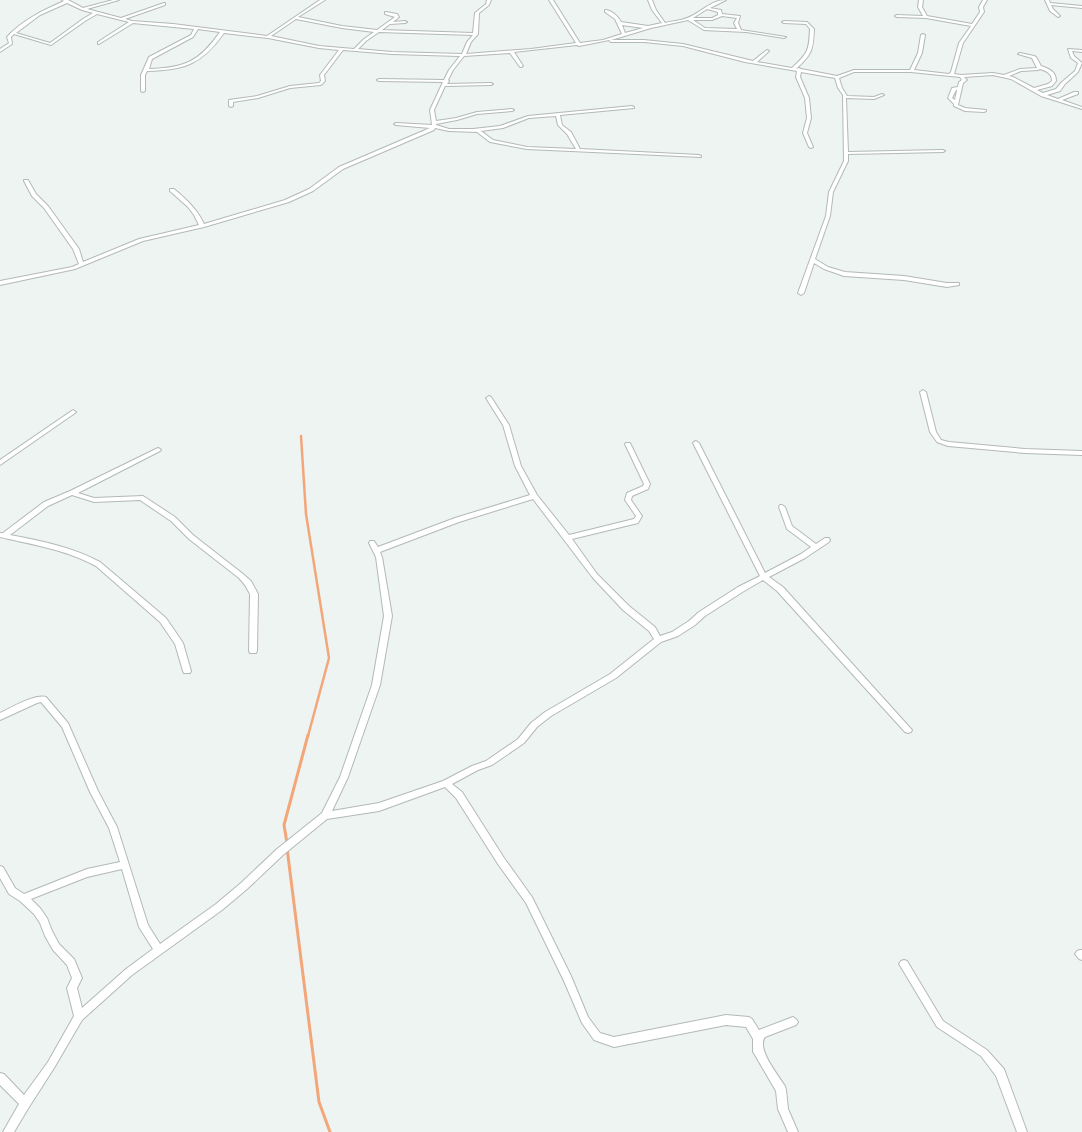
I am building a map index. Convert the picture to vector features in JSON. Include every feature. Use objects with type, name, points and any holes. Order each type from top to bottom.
[{"type":"street","points":[[83,9],[117,0]]},
{"type":"street","points":[[268,37],[323,0]]},
{"type":"street","points":[[433,125],[432,110],[451,70],[464,55],[466,46],[476,34],[477,13],[488,4],[490,0]]},
{"type":"street","points":[[551,0],[579,45]]},
{"type":"street","points":[[650,0],[654,10],[664,24]]},
{"type":"street","points":[[689,19],[706,8],[724,0]]},
{"type":"street","points":[[921,0],[920,7],[926,17]]},
{"type":"street","points":[[951,74],[953,73],[961,43],[982,12],[981,7],[985,0]]},
{"type":"street","points":[[0,51],[11,43],[9,37],[13,33],[39,14],[65,1],[83,9],[132,22],[268,37],[319,47],[417,55],[464,55],[579,45],[603,41],[650,27],[689,19],[712,19],[721,14]]},
{"type":"street","points":[[1048,2],[1082,8]]},
{"type":"street","points":[[1048,2],[1051,10],[1058,16]]},
{"type":"street","points":[[121,19],[164,4]]},
{"type":"street","points":[[706,8],[720,11],[721,14],[739,17],[736,23],[740,31]]},
{"type":"street","points":[[606,11],[613,14],[624,35]]},
{"type":"street","points":[[13,33],[50,44],[61,38],[85,18],[96,13]]},
{"type":"street","points":[[355,50],[365,40],[391,23],[397,16],[386,13]]},
{"type":"street","points":[[897,16],[926,17],[974,25]]},
{"type":"street","points":[[295,18],[342,27],[379,31],[476,34]]},
{"type":"street","points":[[689,19],[704,29],[740,31],[784,37]]},
{"type":"street","points":[[99,43],[132,22]]},
{"type":"street","points":[[391,23],[405,22]]},
{"type":"street","points":[[784,22],[807,23],[812,29],[811,50],[808,57],[793,69]]},
{"type":"street","points":[[619,24],[650,27]]},
{"type":"street","points":[[143,91],[143,75],[150,58],[192,36],[197,28]]},
{"type":"street","points":[[146,70],[180,67],[196,62],[203,56],[222,32]]},
{"type":"street","points":[[911,71],[920,53],[923,35]]},
{"type":"street","points":[[603,41],[669,43],[837,78],[854,71],[911,71],[961,76],[979,74],[1006,76],[1033,90],[1082,108]]},
{"type":"street","points":[[313,52],[319,47]]},
{"type":"street","points":[[232,106],[231,101],[258,97],[290,88],[320,84],[323,81],[322,74],[342,49]]},
{"type":"street","points":[[1043,94],[1055,92],[1060,85],[1073,77],[1079,70],[1080,63],[1072,56],[1069,50],[1082,51]]},
{"type":"street","points":[[511,51],[521,66]]},
{"type":"street","points":[[755,62],[767,51]]},
{"type":"street","points":[[1020,54],[1034,57],[1039,67],[1050,71],[1054,77],[1054,81],[1050,85],[1033,90]]},
{"type":"street","points":[[1006,76],[1020,70],[1038,69],[1039,67]]},
{"type":"street","points":[[799,70],[798,77],[807,98],[809,118],[805,133],[811,147]]},
{"type":"street","points":[[961,76],[965,80],[961,82],[956,103],[958,107],[984,111]]},
{"type":"street","points":[[801,293],[828,216],[831,192],[846,161],[844,96],[837,78]]},
{"type":"street","points":[[379,80],[491,84]]},
{"type":"street","points":[[1058,100],[1076,92]]},
{"type":"street","points":[[844,96],[860,99],[874,98],[882,95]]},
{"type":"street","points":[[1074,106],[1082,102]]},
{"type":"street","points":[[473,131],[502,127],[528,117],[632,107]]},
{"type":"street","points":[[0,283],[82,265],[141,240],[202,226],[252,212],[306,193],[341,168],[426,132],[433,125],[476,113],[512,110]]},
{"type":"street","points":[[558,114],[560,124],[569,133],[579,151]]},
{"type":"street","points":[[396,124],[433,125],[449,130],[478,131],[492,141],[526,148],[700,156]]},
{"type":"street","points":[[846,153],[943,151]]},
{"type":"street","points":[[26,181],[34,195],[46,207],[76,249],[82,265]]},
{"type":"street","points":[[172,190],[189,205],[202,226]]},
{"type":"street","points":[[813,260],[826,268],[844,274],[904,278],[947,285],[957,284]]},
{"type":"street","points":[[923,392],[933,432],[939,441],[948,444],[1026,451],[1082,453]]},
{"type":"street","points":[[489,398],[506,425],[518,466],[534,496],[595,576],[626,608],[652,629],[658,640]]},
{"type":"street","points":[[0,462],[73,412]]},
{"type":"street","points":[[696,443],[764,577],[784,594],[908,730]]},
{"type":"street","points":[[567,538],[636,521],[639,516],[628,500],[629,495],[646,488],[647,484],[628,444]]},
{"type":"street","points":[[2,535],[46,504],[72,493],[158,450]]},
{"type":"street","points":[[72,493],[94,500],[141,498],[174,519],[192,537],[241,576],[248,583],[254,594],[253,651]]},
{"type":"street","points":[[377,550],[457,520],[534,496]]},
{"type":"street","points":[[782,507],[789,527],[816,547]]},
{"type":"street","points":[[2,535],[62,549],[88,558],[98,564],[163,620],[179,643],[187,671]]},
{"type":"street","points":[[325,816],[379,807],[446,783],[501,756],[521,741],[534,725],[548,714],[613,676],[658,640],[676,634],[702,614],[827,540]]},
{"type":"street","points":[[8,1132],[24,1103],[51,1065],[79,1017],[119,980],[219,907],[280,852],[325,816],[344,777],[376,685],[388,616],[377,550],[372,543]]},
{"type":"street","points":[[0,717],[36,700],[43,699],[65,725],[94,792],[113,827],[144,927],[159,951]]},
{"type":"street","points":[[446,783],[459,795],[501,861],[529,900],[568,979],[585,1020],[597,1037],[614,1042],[726,1020],[749,1022],[758,1038],[758,1052],[781,1090],[783,1109],[793,1132]]},
{"type":"street","points":[[23,898],[87,873],[124,865]]},
{"type":"street","points":[[0,870],[12,891],[23,898],[37,911],[44,921],[48,933],[56,947],[71,962],[77,978],[72,988],[79,1017]]},
{"type":"street","points":[[904,964],[940,1024],[984,1053],[1000,1073],[1022,1132]]},
{"type":"street","points":[[758,1038],[762,1032],[793,1022]]},
{"type":"street","points":[[0,1078],[24,1103]]},
{"type":"waterway","points":[[301,436],[306,514],[329,658],[308,736]]},
{"type":"waterway","points":[[287,843],[284,825],[308,735]]},
{"type":"waterway","points":[[287,848],[319,1102],[330,1132]]}]
